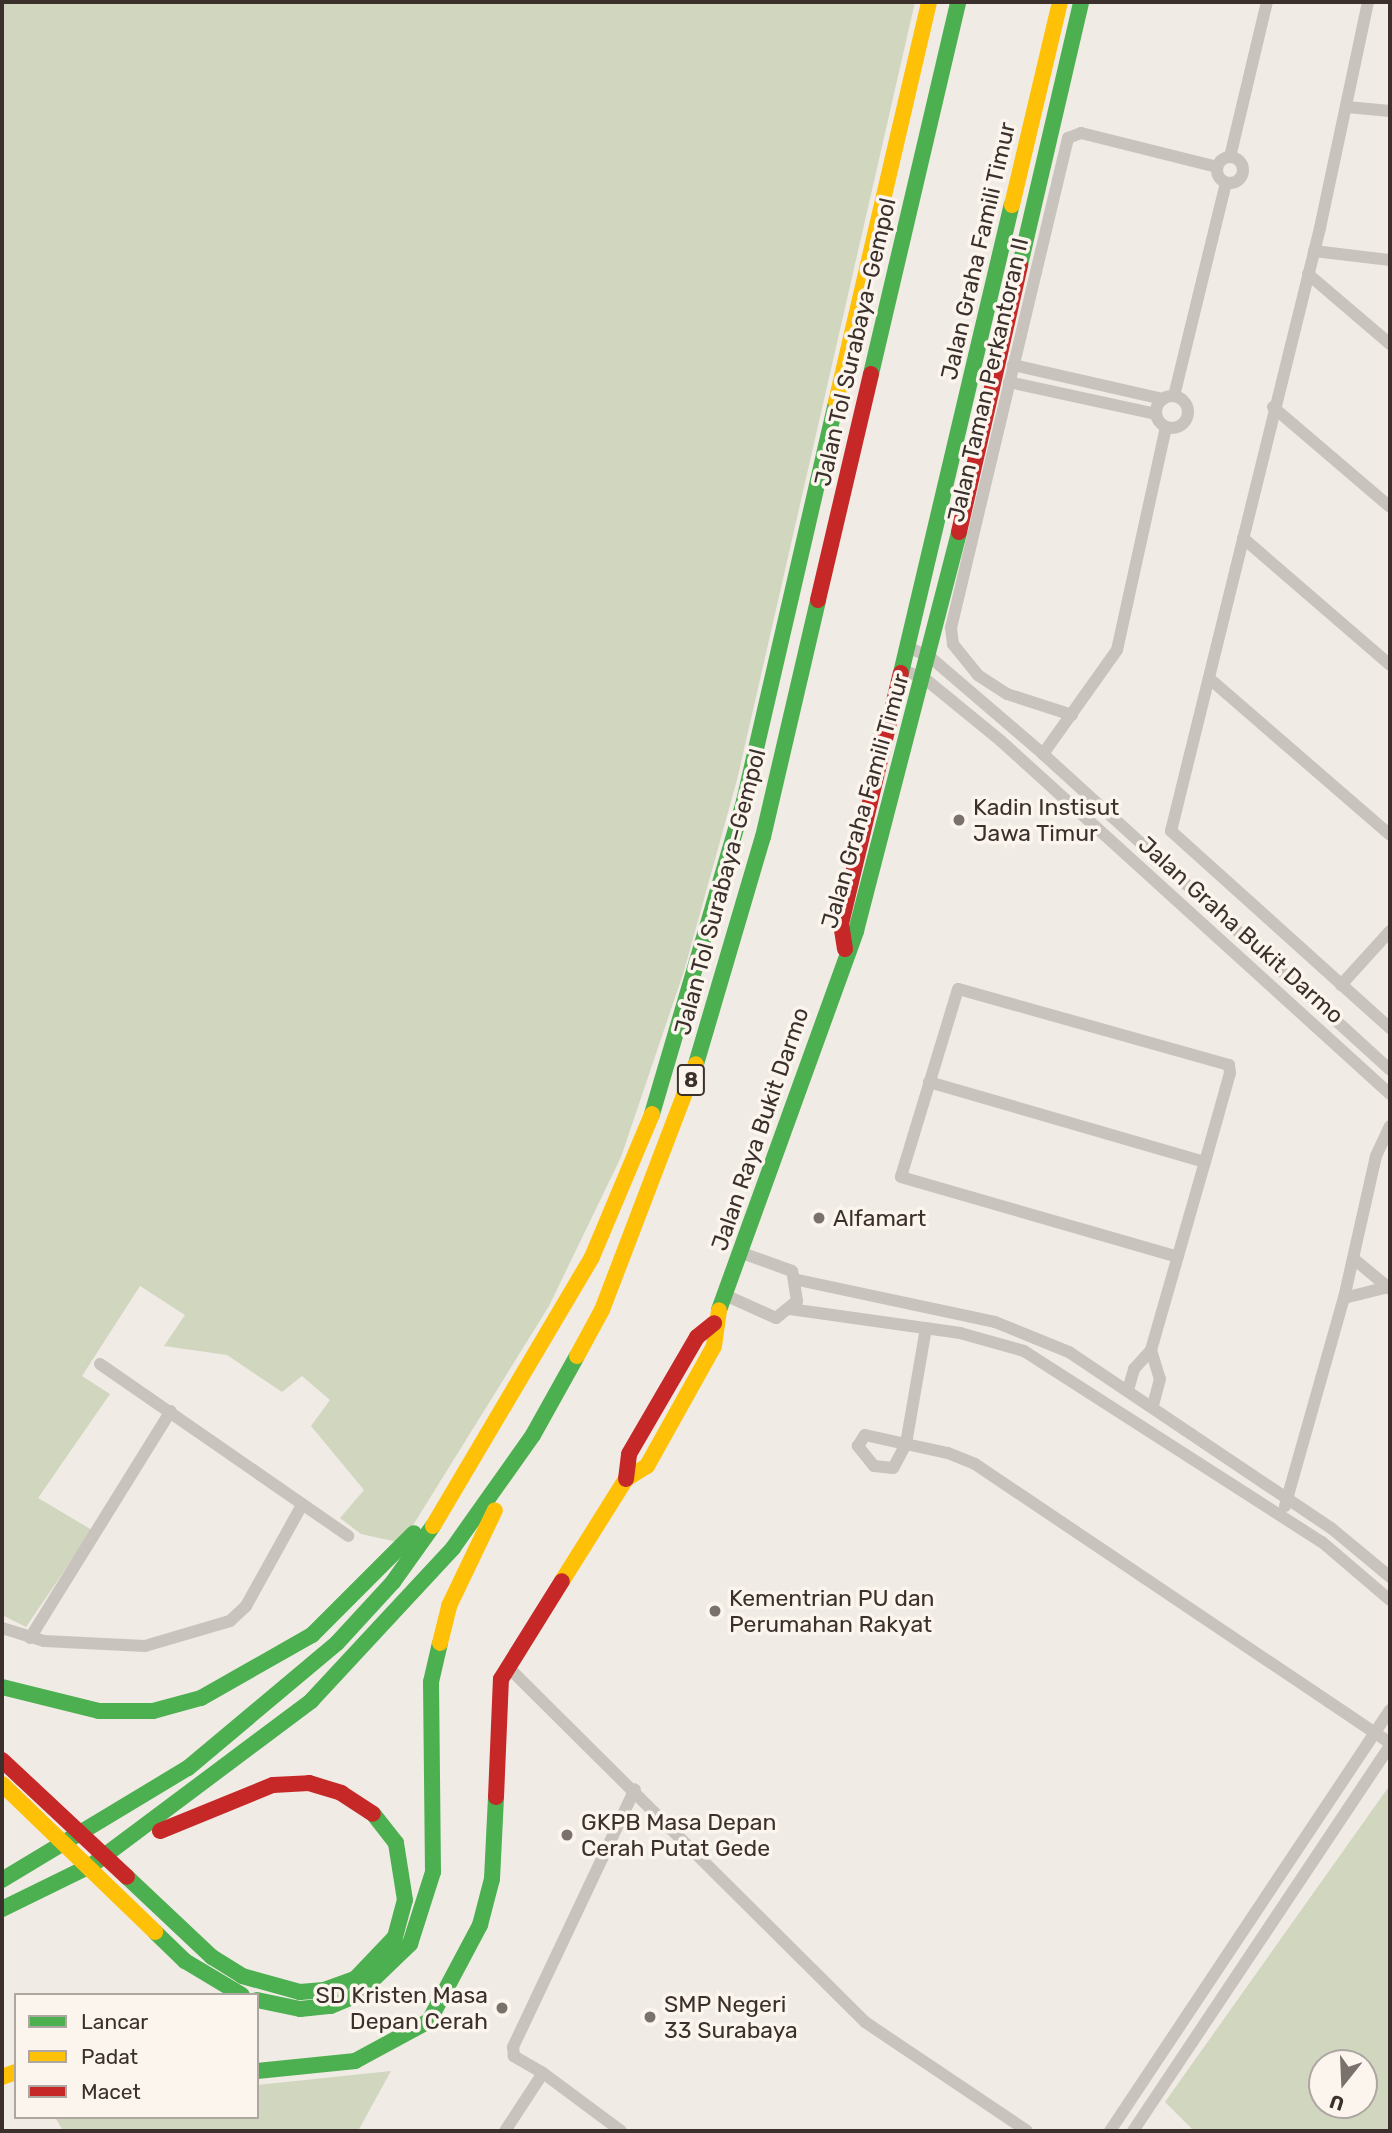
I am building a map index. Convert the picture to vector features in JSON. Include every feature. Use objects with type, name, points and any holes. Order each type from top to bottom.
[{"type":"main road","name":"Jalan Tol Surabaya–Gempol","points":[[2,1880],[188,1768],[278,1697],[393,1582],[459,1488],[593,1257],[663,1088],[744,802],[929,2]]},
{"type":"main road","name":"Jalan Tol Surabaya–Gempol","points":[[2,1909],[92,1865],[311,1700],[453,1549],[533,1435],[635,1235],[698,1059],[763,837],[958,2]]},
{"type":"main road","name":"Jalan Graha Famili Timur","points":[[845,949],[841,924],[1060,2]]},
{"type":"main road","name":"Jalan Graha Famili Timur","points":[[845,949],[856,931],[930,657],[1081,2]]},
{"type":"main road","points":[[1016,189],[1035,194]]},
{"type":"main road","name":"Jalan Raya Bukit Darmo","points":[[259,2071],[355,2061],[429,2021],[447,1995],[480,1925],[492,1879],[496,1701],[507,1666],[626,1479],[647,1466],[714,1346],[714,1323],[742,1253],[845,949]]},
{"type":"main road","points":[[259,2000],[300,2009],[331,2006],[357,1996],[410,1944],[433,1872],[431,1695],[441,1639],[465,1568],[533,1435]]},
{"type":"main road","points":[[2,1687],[99,1711],[153,1711],[201,1698],[312,1635],[459,1488]]},
{"type":"main road","points":[[2,1760],[53,1808],[144,1894],[222,1963],[300,1993],[355,1979],[380,1958],[395,1937],[405,1900],[396,1843],[370,1811],[309,1783],[272,1785],[212,1805],[92,1865]]},
{"type":"main road","points":[[2,1784],[185,1961],[239,1993]]},
{"type":"street","points":[[1226,183],[1217,167],[1230,157],[1267,2]]},
{"type":"street","points":[[1368,2],[1314,251],[1273,407],[1210,679],[1171,826],[1174,836],[1390,1028]]},
{"type":"street","points":[[1347,107],[1390,111]]},
{"type":"street","name":"Jalan Taman Perkantoran II","points":[[1072,715],[1007,694],[978,675],[951,636],[1013,365],[1070,134],[1217,167]]},
{"type":"street","points":[[1156,414],[1168,398],[1226,183],[1243,172],[1230,157]]},
{"type":"street","points":[[1314,251],[1390,260]]},
{"type":"street","points":[[1308,274],[1390,344]]},
{"type":"street","points":[[1013,365],[1185,403],[1188,416],[1180,427],[1166,428]]},
{"type":"street","points":[[1009,382],[1156,414],[1166,428],[1118,650],[1042,754]]},
{"type":"street","points":[[1273,407],[1390,507]]},
{"type":"street","points":[[1243,538],[1390,664]]},
{"type":"street","name":"Jalan Graha Bukit Darmo","points":[[907,647],[930,657],[1042,754],[1390,1070]]},
{"type":"street","name":"Jalan Graha Bukit Darmo","points":[[900,669],[924,678],[974,719],[1390,1094]]},
{"type":"street","points":[[1210,679],[1390,835]]},
{"type":"street","points":[[974,719],[986,705]]},
{"type":"street","points":[[1341,985],[1390,930]]},
{"type":"street","points":[[1128,1390],[1134,1369],[1151,1350],[1178,1257],[1205,1162],[1229,1065],[963,988],[955,992],[901,1173],[905,1180],[1178,1257]]},
{"type":"street","points":[[929,1082],[1205,1162]]},
{"type":"street","points":[[1279,1516],[1289,1500],[1345,1298],[1376,1156],[1390,1126]]},
{"type":"street","points":[[742,1253],[784,1264],[798,1280],[1032,1335],[1153,1406],[1289,1500],[1390,1577]]},
{"type":"street","points":[[1354,1259],[1389,1288]]},
{"type":"street","points":[[790,1309],[798,1280]]},
{"type":"street","points":[[1345,1298],[1389,1288]]},
{"type":"street","points":[[724,1295],[776,1318],[790,1309],[990,1340],[1059,1369],[1359,1568],[1390,1600]]},
{"type":"street","points":[[876,1321],[880,1298]]},
{"type":"street","points":[[926,1328],[906,1444],[975,1464],[1390,1744],[1133,2131]]},
{"type":"street","points":[[1151,1350],[1160,1379],[1153,1406]]},
{"type":"street","points":[[100,1364],[348,1536]]},
{"type":"street","points":[[30,1638],[171,1411]]},
{"type":"street","points":[[2,1628],[30,1638],[145,1646],[230,1621],[246,1606],[302,1505]]},
{"type":"street","points":[[507,1666],[635,1789],[865,2022],[1027,2131]]},
{"type":"street","points":[[1110,2131],[1377,1737],[1390,1710]]},
{"type":"street","points":[[621,2131],[543,2073],[514,2056],[513,2047],[635,1789]]},
{"type":"street","points":[[505,2131],[543,2073]]},
{"type":"green space","points":[[2,2],[915,2],[737,780],[684,971],[621,1157],[549,1306],[402,1543],[361,1534],[340,1518],[364,1490],[311,1426],[330,1400],[302,1376],[282,1392],[227,1355],[164,1346],[185,1315],[140,1286],[82,1376],[110,1394],[38,1498],[92,1530],[26,1627],[2,1615]]},
{"type":"green space","points":[[1390,1785],[1390,2131],[1194,2131],[1165,2102]]},
{"type":"green space","points":[[391,2071],[358,2131],[63,2131],[56,2119],[259,2119],[259,2085]]},
{"type":"traffic: fast","points":[[871,374],[958,2]]},
{"type":"traffic: fast","points":[[1020,265],[1081,2]]},
{"type":"traffic: fast","points":[[901,673],[1012,205]]},
{"type":"traffic: fast","points":[[652,1114],[744,801],[836,402]]},
{"type":"traffic: fast","points":[[719,1310],[856,931],[959,532]]},
{"type":"traffic: fast","points":[[696,1064],[763,837],[818,600]]},
{"type":"traffic: fast","points":[[2,1909],[92,1865],[311,1701],[453,1548],[533,1435],[577,1356]]},
{"type":"traffic: fast","points":[[2,1880],[188,1768],[337,1643],[393,1582],[433,1526]]},
{"type":"traffic: fast","points":[[2,1687],[99,1711],[153,1711],[201,1698],[312,1635],[414,1533]]},
{"type":"traffic: fast","points":[[259,2000],[300,2009],[331,2006],[357,1995],[410,1944],[433,1872],[431,1682],[440,1643]]},
{"type":"traffic: fast","points":[[259,2071],[355,2061],[429,2021],[480,1925],[492,1879],[496,1797]]},
{"type":"traffic: fast","points":[[127,1877],[212,1957],[242,1976],[300,1992],[324,1990],[355,1979],[395,1937],[405,1900],[396,1843],[373,1814]]},
{"type":"traffic: fast","points":[[155,1932],[185,1961],[239,1993]]},
{"type":"traffic: slow","points":[[836,402],[929,2]]},
{"type":"traffic: slow","points":[[1012,205],[1060,2]]},
{"type":"traffic: slow","points":[[577,1356],[602,1310],[696,1064]]},
{"type":"traffic: slow","points":[[433,1526],[592,1257],[652,1114]]},
{"type":"traffic: slow","points":[[562,1581],[626,1479],[647,1466],[714,1346],[719,1310]]},
{"type":"traffic: slow","points":[[440,1643],[449,1606],[495,1510]]},
{"type":"traffic: slow","points":[[2,1784],[155,1932]]},
{"type":"traffic: slow","points":[[2,2077],[14,2073]]},
{"type":"traffic: jam","points":[[959,532],[1020,265]]},
{"type":"traffic: jam","points":[[818,600],[871,374]]},
{"type":"traffic: jam","points":[[845,949],[841,924],[901,673]]},
{"type":"traffic: jam","points":[[626,1479],[629,1454],[697,1337],[714,1323]]},
{"type":"traffic: jam","points":[[496,1797],[501,1679],[562,1581]]},
{"type":"traffic: jam","points":[[2,1760],[127,1877]]},
{"type":"traffic: jam","points":[[160,1831],[273,1785],[309,1783],[341,1793],[373,1814]]},
{"type":"place","name":"Kadin Instisut Jawa Timur","points":[[959,820]]},
{"type":"place","name":"Alfamart","points":[[819,1218]]},
{"type":"place","name":"Kementrian PU dan Perumahan Rakyat","points":[[715,1611]]},
{"type":"place","name":"GKPB Masa Depan Cerah Putat Gede","points":[[567,1835]]},
{"type":"place","name":"SD Kristen Masa Depan Cerah","points":[[502,2008]]},
{"type":"place","name":"SMP Negeri 33 Surabaya","points":[[650,2017]]}]
